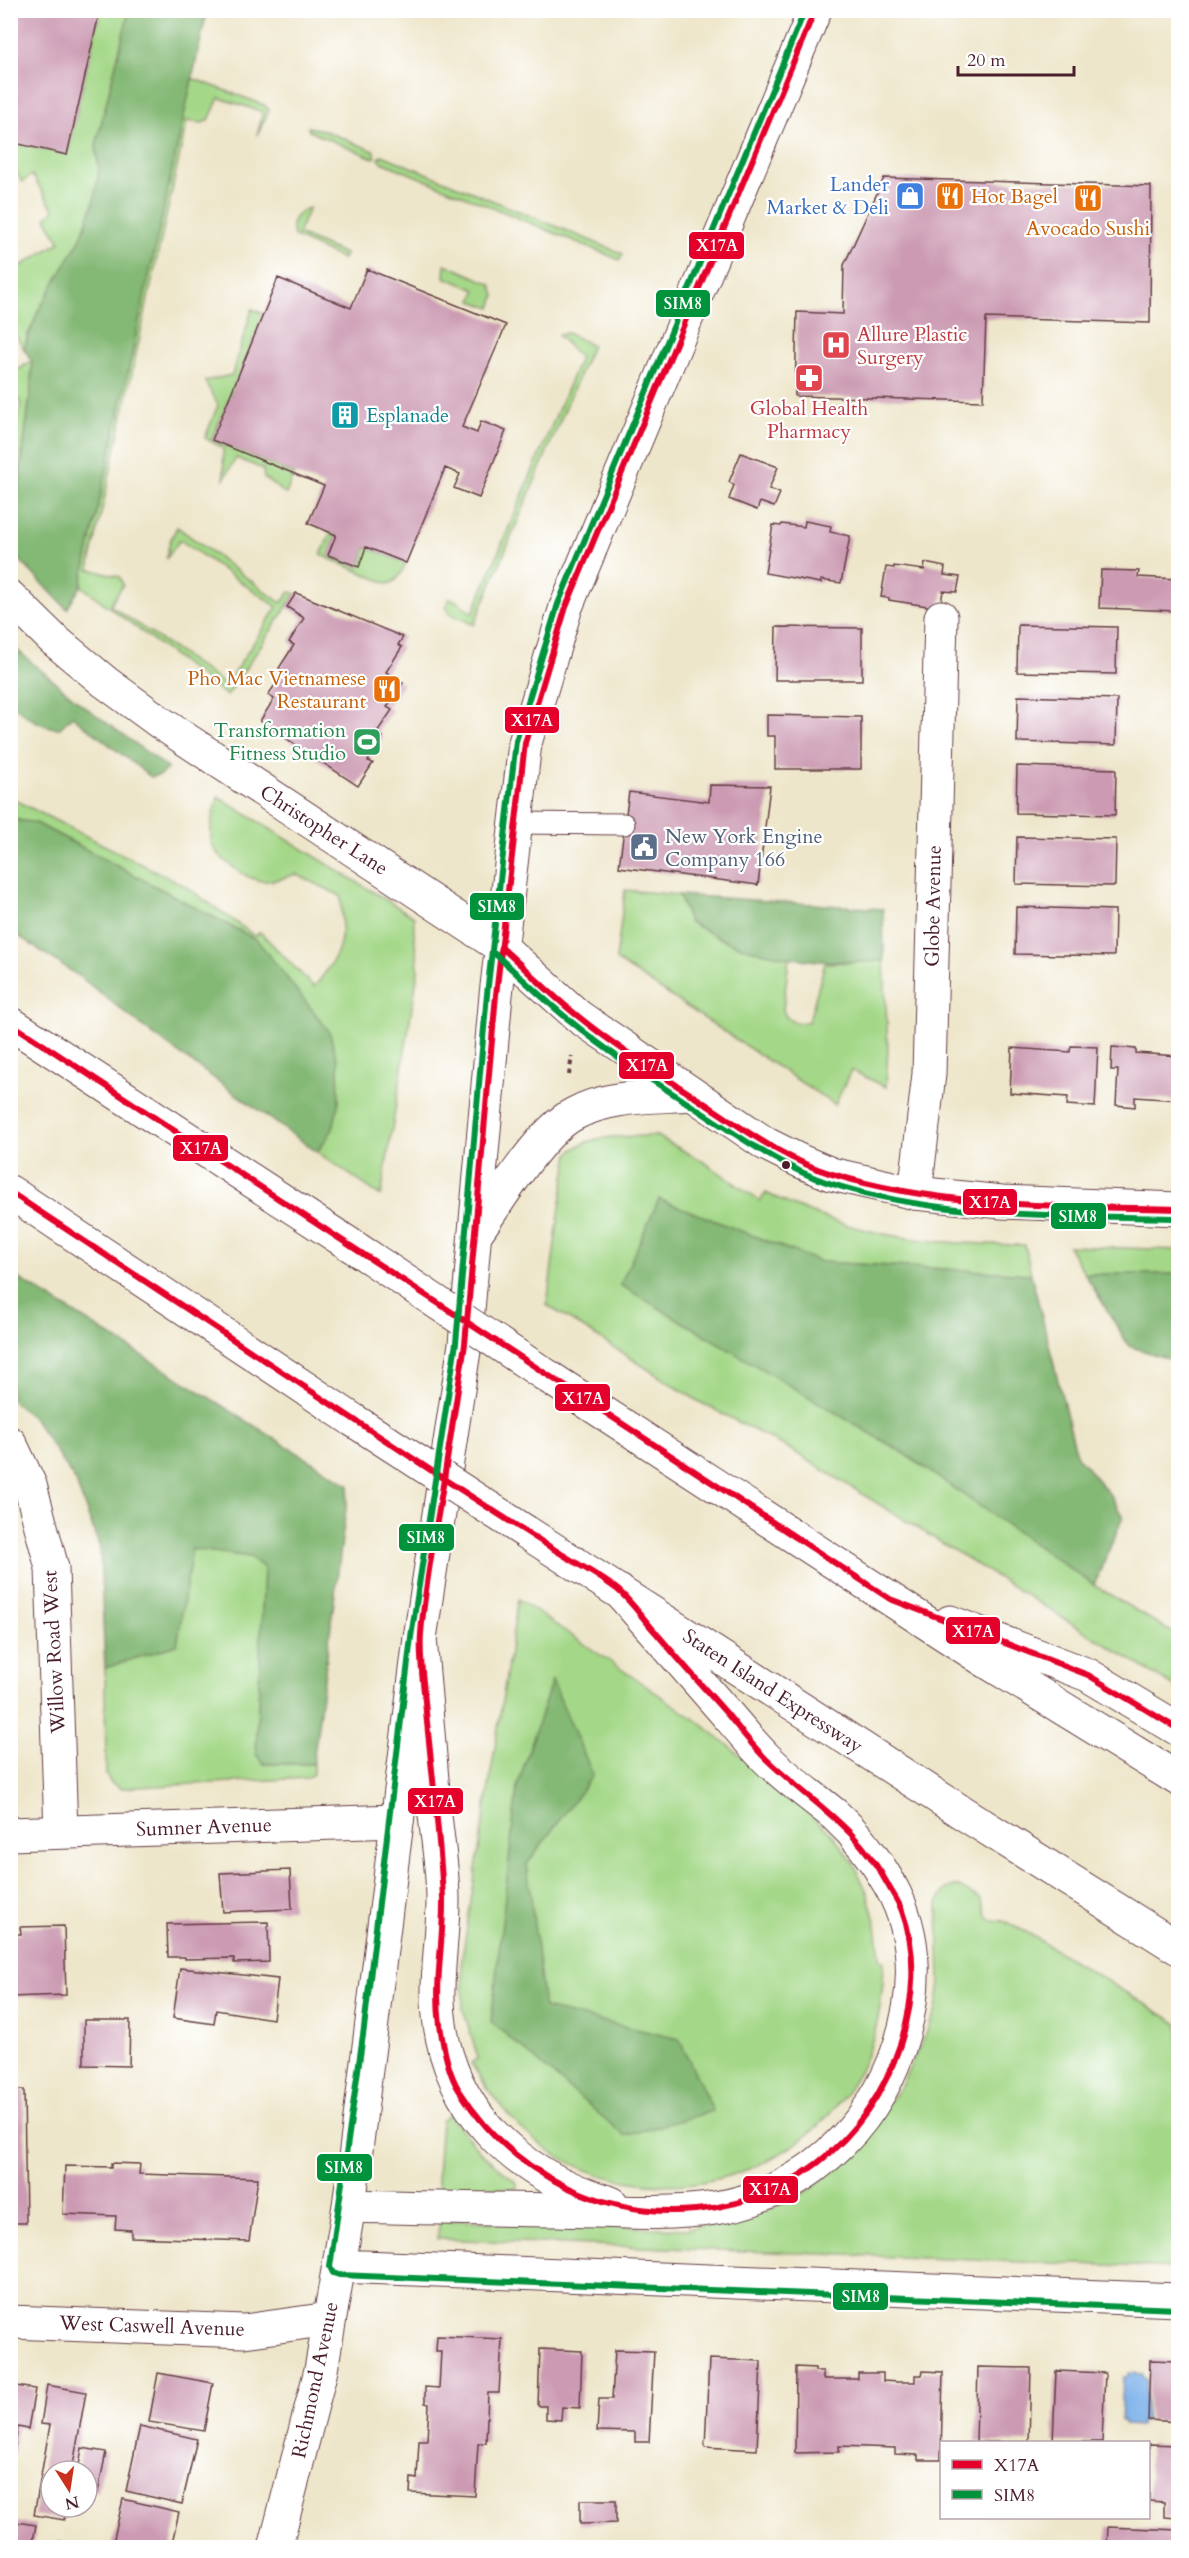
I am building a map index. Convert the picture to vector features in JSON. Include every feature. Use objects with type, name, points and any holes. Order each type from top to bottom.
[{"type":"main road","name":"Richmond Avenue","points":[[275,2547],[321,2370],[349,2206],[420,1638],[465,1344],[501,947],[525,743],[566,607],[814,10]]},
{"type":"main road","name":"Christopher Lane","points":[[10,597],[53,639],[105,682],[161,723],[501,947],[579,1017],[766,1144],[831,1174],[915,1193],[1014,1202],[1179,1209]]},
{"type":"main road","name":"Globe Avenue","points":[[915,1193],[929,1074],[941,617]]},
{"type":"main road","points":[[10,1023],[890,1599],[1051,1702],[1179,1779]]},
{"type":"main road","points":[[474,1235],[549,1131],[571,1116],[602,1104],[630,1098],[691,1094]]},
{"type":"main road","name":"Staten Island Expressway","points":[[10,1192],[526,1532],[888,1766],[1179,1948]]},
{"type":"main road","name":"Willow Road West","points":[[10,1443],[30,1485],[52,1568],[61,1832]]},
{"type":"main road","points":[[349,2206],[681,2212],[742,2203],[773,2191],[834,2151],[860,2122],[881,2091],[896,2057],[907,2024],[912,1993],[913,1963],[902,1911],[878,1864],[860,1841],[837,1818],[766,1759],[619,1592]]},
{"type":"main road","points":[[890,1599],[1088,1675],[1179,1729]]},
{"type":"main road","points":[[420,1638],[443,1901],[438,2003],[452,2076],[459,2090],[490,2131],[509,2151],[531,2167],[560,2184],[597,2199],[642,2211]]},
{"type":"main road","name":"Sumner Avenue","points":[[10,1834],[397,1821]]},
{"type":"main road","points":[[339,2266],[1179,2300]]},
{"type":"main road","name":"West Caswell Avenue","points":[[10,2322],[244,2331],[329,2319]]},
{"type":"lane","points":[[516,823],[624,824]]},
{"type":"green space","points":[[100,11],[129,11],[96,145],[99,171],[94,201],[81,238],[28,334],[24,349],[11,328],[11,272],[60,242],[46,218],[54,210],[32,175],[22,182],[11,163],[11,142],[67,154]]},
{"type":"green space","points":[[129,11],[207,11],[81,586],[67,609],[11,551],[31,388],[32,361],[24,349],[38,311],[81,238],[94,201],[99,171],[96,145]]},
{"type":"green space","points":[[192,78],[264,105],[269,110],[257,136],[263,112],[219,98],[209,120],[202,123],[187,121],[89,569],[120,577],[123,585],[110,605],[226,685],[277,607],[180,540],[166,559],[170,541],[177,527],[281,603],[290,592],[296,593],[227,696],[81,586]]},
{"type":"green space","points":[[308,127],[323,130],[374,151],[376,157],[373,158],[309,131]]},
{"type":"green space","points":[[382,155],[623,254],[620,260],[382,162],[379,159]]},
{"type":"green space","points":[[309,208],[298,234],[345,254],[343,259],[295,237],[292,223],[300,212]]},
{"type":"green space","points":[[445,264],[491,284],[495,295],[491,308],[472,301],[476,290],[444,277]]},
{"type":"green space","points":[[252,309],[264,314],[212,439],[294,474],[286,494],[264,478],[263,469],[236,458],[224,479],[223,448],[205,438],[218,405],[205,381],[232,375]]},
{"type":"green space","points":[[567,333],[592,345],[474,625],[448,613],[446,605],[449,599],[453,599],[473,613],[580,358],[558,335]]},
{"type":"green space","points":[[32,361],[31,388],[12,530],[11,446],[21,404],[11,385],[10,375]]},
{"type":"green space","points":[[331,532],[336,535],[329,555],[359,567],[366,547],[406,563],[395,581],[388,584],[321,555]]},
{"type":"green space","points":[[11,645],[80,703],[168,768],[160,775],[151,777],[72,716],[60,728],[53,728],[40,724],[22,712],[11,703]]},
{"type":"green space","points":[[218,797],[414,917],[418,971],[381,1196],[317,1152],[333,1129],[257,940],[36,823],[11,819],[11,798],[185,886],[255,936],[260,932],[314,987],[331,964],[340,945],[341,896],[296,874],[265,881],[249,877],[236,869],[218,854],[212,844],[212,820]]},
{"type":"green space","points":[[11,819],[36,823],[257,940],[329,1031],[338,1062],[339,1101],[333,1129],[317,1152],[155,1036],[80,977],[11,931]]},
{"type":"green space","points":[[625,890],[679,895],[689,922],[737,945],[789,958],[783,1010],[793,1022],[809,1021],[825,963],[884,961],[888,1049],[886,1087],[851,1070],[835,1105],[616,960]]},
{"type":"green space","points":[[679,895],[883,909],[884,961],[811,960],[739,946],[689,922]]},
{"type":"green space","points":[[657,1136],[704,1162],[760,1201],[766,1193],[806,1211],[847,1225],[911,1239],[1025,1245],[1031,1274],[821,1262],[659,1200],[900,1451],[1094,1585],[1178,1636],[1178,1689],[788,1448],[698,1401],[547,1305],[569,1154],[577,1147],[598,1139]]},
{"type":"green space","points":[[659,1199],[821,1262],[1031,1274],[1077,1456],[1110,1495],[1123,1517],[1094,1585],[900,1451],[620,1285]]},
{"type":"green space","points":[[1068,1246],[1178,1250],[1178,1274],[1085,1274]]},
{"type":"green space","points":[[10,1273],[349,1485],[313,1764],[264,1764],[256,1754],[264,1568],[250,1557],[192,1549],[177,1645],[105,1668],[100,1548],[75,1480],[35,1420],[11,1400]]},
{"type":"green space","points":[[1085,1274],[1178,1274],[1178,1362],[1129,1346]]},
{"type":"green space","points":[[191,1549],[251,1557],[264,1568],[256,1754],[264,1764],[313,1764],[313,1774],[307,1778],[120,1788],[111,1783],[106,1775],[105,1668],[177,1645]]},
{"type":"green space","points":[[518,1599],[699,1722],[787,1793],[833,1835],[853,1862],[867,1892],[876,1925],[880,1958],[884,1962],[879,2016],[872,2043],[861,2068],[835,2108],[801,2140],[762,2163],[719,2178],[673,2185],[627,2181],[583,2168],[541,2145],[520,2127],[494,2097],[471,2063],[478,2058],[463,2009],[462,1959]]},
{"type":"green space","points":[[552,1680],[593,1775],[527,1864],[544,2008],[679,2039],[713,2111],[625,2136],[491,2022],[517,1787]]},
{"type":"green space","points":[[957,1886],[981,1899],[987,1916],[992,1920],[1003,1921],[1026,1932],[1178,2024],[1178,2268],[437,2239],[440,2220],[686,2229],[751,2216],[785,2203],[811,2189],[840,2165],[900,2087],[925,2036],[936,2010],[940,1983],[938,1904],[944,1891]]},
{"type":"green space","points":[[449,2115],[481,2153],[517,2183],[517,2189],[439,2188],[437,2174],[441,2121]]},
{"type":"water","points":[[1128,2373],[1143,2374],[1143,2378],[1147,2379],[1145,2421],[1140,2421],[1140,2426],[1124,2425],[1124,2421],[1121,2421],[1123,2377],[1128,2377]]},
{"type":"building","points":[[10,10],[100,10],[67,155],[10,142]]},
{"type":"building","points":[[884,178],[1151,186],[1150,323],[986,318],[983,401],[795,396],[797,312],[843,314],[844,265]]},
{"type":"building","name":"Esplanade","points":[[367,269],[506,325],[462,427],[477,433],[481,421],[506,431],[479,498],[454,488],[460,474],[445,468],[406,563],[366,547],[359,567],[328,555],[336,535],[308,523],[324,486],[212,440],[278,278],[351,308]]},
{"type":"building","points":[[741,453],[778,467],[769,489],[780,493],[774,507],[760,502],[757,510],[729,499],[734,485],[729,482]]},
{"type":"building","points":[[805,521],[831,526],[830,532],[850,536],[841,583],[821,580],[821,583],[765,573],[773,525],[804,527]]},
{"type":"building","points":[[925,563],[945,567],[944,575],[960,577],[957,592],[943,591],[940,608],[881,597],[886,567],[924,570]]},
{"type":"building","points":[[1101,570],[1139,571],[1138,577],[1178,579],[1178,611],[1099,608]]},
{"type":"building","points":[[296,593],[403,637],[398,645],[402,647],[386,672],[403,683],[387,707],[392,710],[377,732],[383,737],[368,761],[373,763],[358,786],[260,721],[274,699],[268,695],[284,672],[279,668],[294,645],[289,642],[304,618],[287,607]]},
{"type":"building","points":[[1018,625],[1117,627],[1116,674],[1017,672]]},
{"type":"building","points":[[776,627],[862,628],[862,680],[775,680]]},
{"type":"building","points":[[1018,696],[1117,699],[1116,745],[1017,742]]},
{"type":"building","points":[[767,715],[861,717],[861,769],[775,769],[775,736],[767,736]]},
{"type":"building","points":[[1017,766],[1116,769],[1115,815],[1016,813]]},
{"type":"building","points":[[710,785],[770,786],[758,885],[619,867],[629,792],[709,802]]},
{"type":"building","points":[[1017,837],[1116,839],[1115,886],[1016,884]]},
{"type":"building","points":[[1016,907],[1115,910],[1114,956],[1015,954]]},
{"type":"building","points":[[1071,1046],[1098,1047],[1095,1107],[1067,1105],[1068,1097],[1010,1093],[1012,1048],[1070,1052]]},
{"type":"building","points":[[1112,1047],[1136,1049],[1136,1053],[1178,1056],[1178,1100],[1135,1097],[1135,1107],[1116,1105],[1118,1070],[1111,1070]]},
{"type":"building","points":[[290,1870],[292,1909],[223,1912],[220,1873]]},
{"type":"building","points":[[268,1922],[269,1962],[234,1963],[234,1958],[168,1957],[167,1924]]},
{"type":"building","points":[[64,1926],[66,1995],[10,1997],[10,1934],[21,1934],[20,1927]]},
{"type":"building","points":[[180,1968],[278,1979],[273,2019],[216,2010],[214,2024],[173,2018]]},
{"type":"building","points":[[84,2020],[130,2020],[129,2066],[84,2065]]},
{"type":"building","points":[[10,2090],[24,2090],[26,2223],[10,2223]]},
{"type":"building","points":[[111,2163],[140,2164],[139,2174],[258,2178],[249,2241],[131,2237],[131,2230],[115,2229],[116,2216],[63,2214],[65,2166],[111,2167]]},
{"type":"building","points":[[437,2336],[502,2339],[499,2393],[488,2393],[486,2443],[478,2443],[475,2496],[410,2493],[411,2478],[417,2479],[419,2440],[427,2440],[429,2404],[425,2403],[425,2387],[439,2388],[441,2351],[436,2351]]},
{"type":"building","points":[[540,2349],[582,2351],[580,2408],[562,2407],[561,2420],[546,2419],[546,2406],[538,2406]]},
{"type":"building","points":[[615,2350],[654,2351],[649,2442],[635,2442],[635,2432],[597,2431],[599,2399],[612,2399]]},
{"type":"building","points":[[709,2359],[761,2361],[757,2450],[705,2447]]},
{"type":"building","points":[[1150,2360],[1178,2361],[1178,2422],[1148,2420]]},
{"type":"building","points":[[796,2367],[823,2371],[823,2379],[858,2379],[858,2373],[883,2373],[883,2381],[898,2382],[915,2382],[915,2375],[922,2375],[923,2371],[943,2372],[940,2460],[918,2460],[918,2455],[895,2454],[895,2448],[839,2446],[839,2452],[795,2453]]},
{"type":"building","points":[[978,2367],[1031,2368],[1029,2441],[976,2441]]},
{"type":"building","points":[[1056,2371],[1105,2373],[1102,2441],[1053,2441]]},
{"type":"building","points":[[158,2373],[213,2383],[204,2431],[149,2422]]},
{"type":"building","points":[[10,2385],[35,2389],[28,2429],[18,2427],[12,2465]]},
{"type":"building","points":[[47,2385],[86,2392],[74,2459],[44,2459],[50,2425],[41,2424]]},
{"type":"building","points":[[140,2426],[197,2439],[182,2504],[126,2491]]},
{"type":"building","points":[[1150,2444],[1178,2445],[1178,2518],[1164,2517],[1164,2502],[1150,2501]]},
{"type":"building","points":[[82,2448],[106,2452],[99,2487],[99,2459],[80,2459]]},
{"type":"building","points":[[39,2487],[39,2516],[34,2515]]},
{"type":"building","points":[[123,2499],[179,2512],[171,2547],[112,2547]]},
{"type":"building","points":[[580,2500],[616,2500],[616,2523],[580,2524]]},
{"type":"building","points":[[10,2521],[36,2525],[32,2547],[10,2547]]},
{"type":"building","points":[[1108,2527],[1178,2530],[1178,2547],[1107,2547]]},
{"type":"building","points":[[59,2541],[86,2547],[57,2547]]},
{"type":"transit line","name":"SIM8","points":[[805,10],[558,604],[516,741],[487,994],[456,1343],[411,1637],[364,2028],[330,2267],[333,2273],[339,2275],[1178,2309]]},
{"type":"transit line","name":"X17A","points":[[444,1479],[465,1344],[496,995],[525,743],[566,607],[815,10]]},
{"type":"transit line","name":"X17A","points":[[501,947],[569,1009],[611,1042],[756,1137],[800,1162],[832,1174],[874,1185],[960,1199],[1047,1206],[1178,1209]]},
{"type":"transit line","name":"SIM8","points":[[495,954],[563,1015],[622,1060],[750,1144],[810,1176],[869,1194],[956,1209],[1045,1215],[1178,1218]]},
{"type":"transit line","name":"X17A","points":[[10,1023],[890,1599],[1088,1675],[1178,1729]]},
{"type":"transit line","name":"X17A","points":[[10,1192],[444,1479]]},
{"type":"transit line","name":"X17A","points":[[444,1479],[618,1590],[761,1754],[833,1816],[862,1846],[901,1908],[910,1944],[912,1978],[905,2029],[900,2045],[866,2112],[818,2163],[760,2195],[696,2210],[629,2207],[565,2186],[507,2147],[459,2090],[452,2076],[446,2059],[438,2009],[443,1898],[421,1653],[425,1595],[444,1479]]},
{"type":"place","name":"Lander Market & Deli","points":[[910,196]]},
{"type":"place","name":"Hot Bagel","points":[[950,196]]},
{"type":"place","name":"Avocado Sushi","points":[[1088,198]]},
{"type":"place","name":"Allure Plastic Surgery","points":[[836,345]]},
{"type":"place","name":"Global Health Pharmacy","points":[[809,378]]},
{"type":"place","name":"Esplanade","points":[[345,415]]},
{"type":"place","name":"Pho Mac Vietnamese Restaurant","points":[[387,689]]},
{"type":"place","name":"Transformation Fitness Studio","points":[[367,742]]},
{"type":"place","name":"New York Engine Company 166","points":[[644,847]]}]
